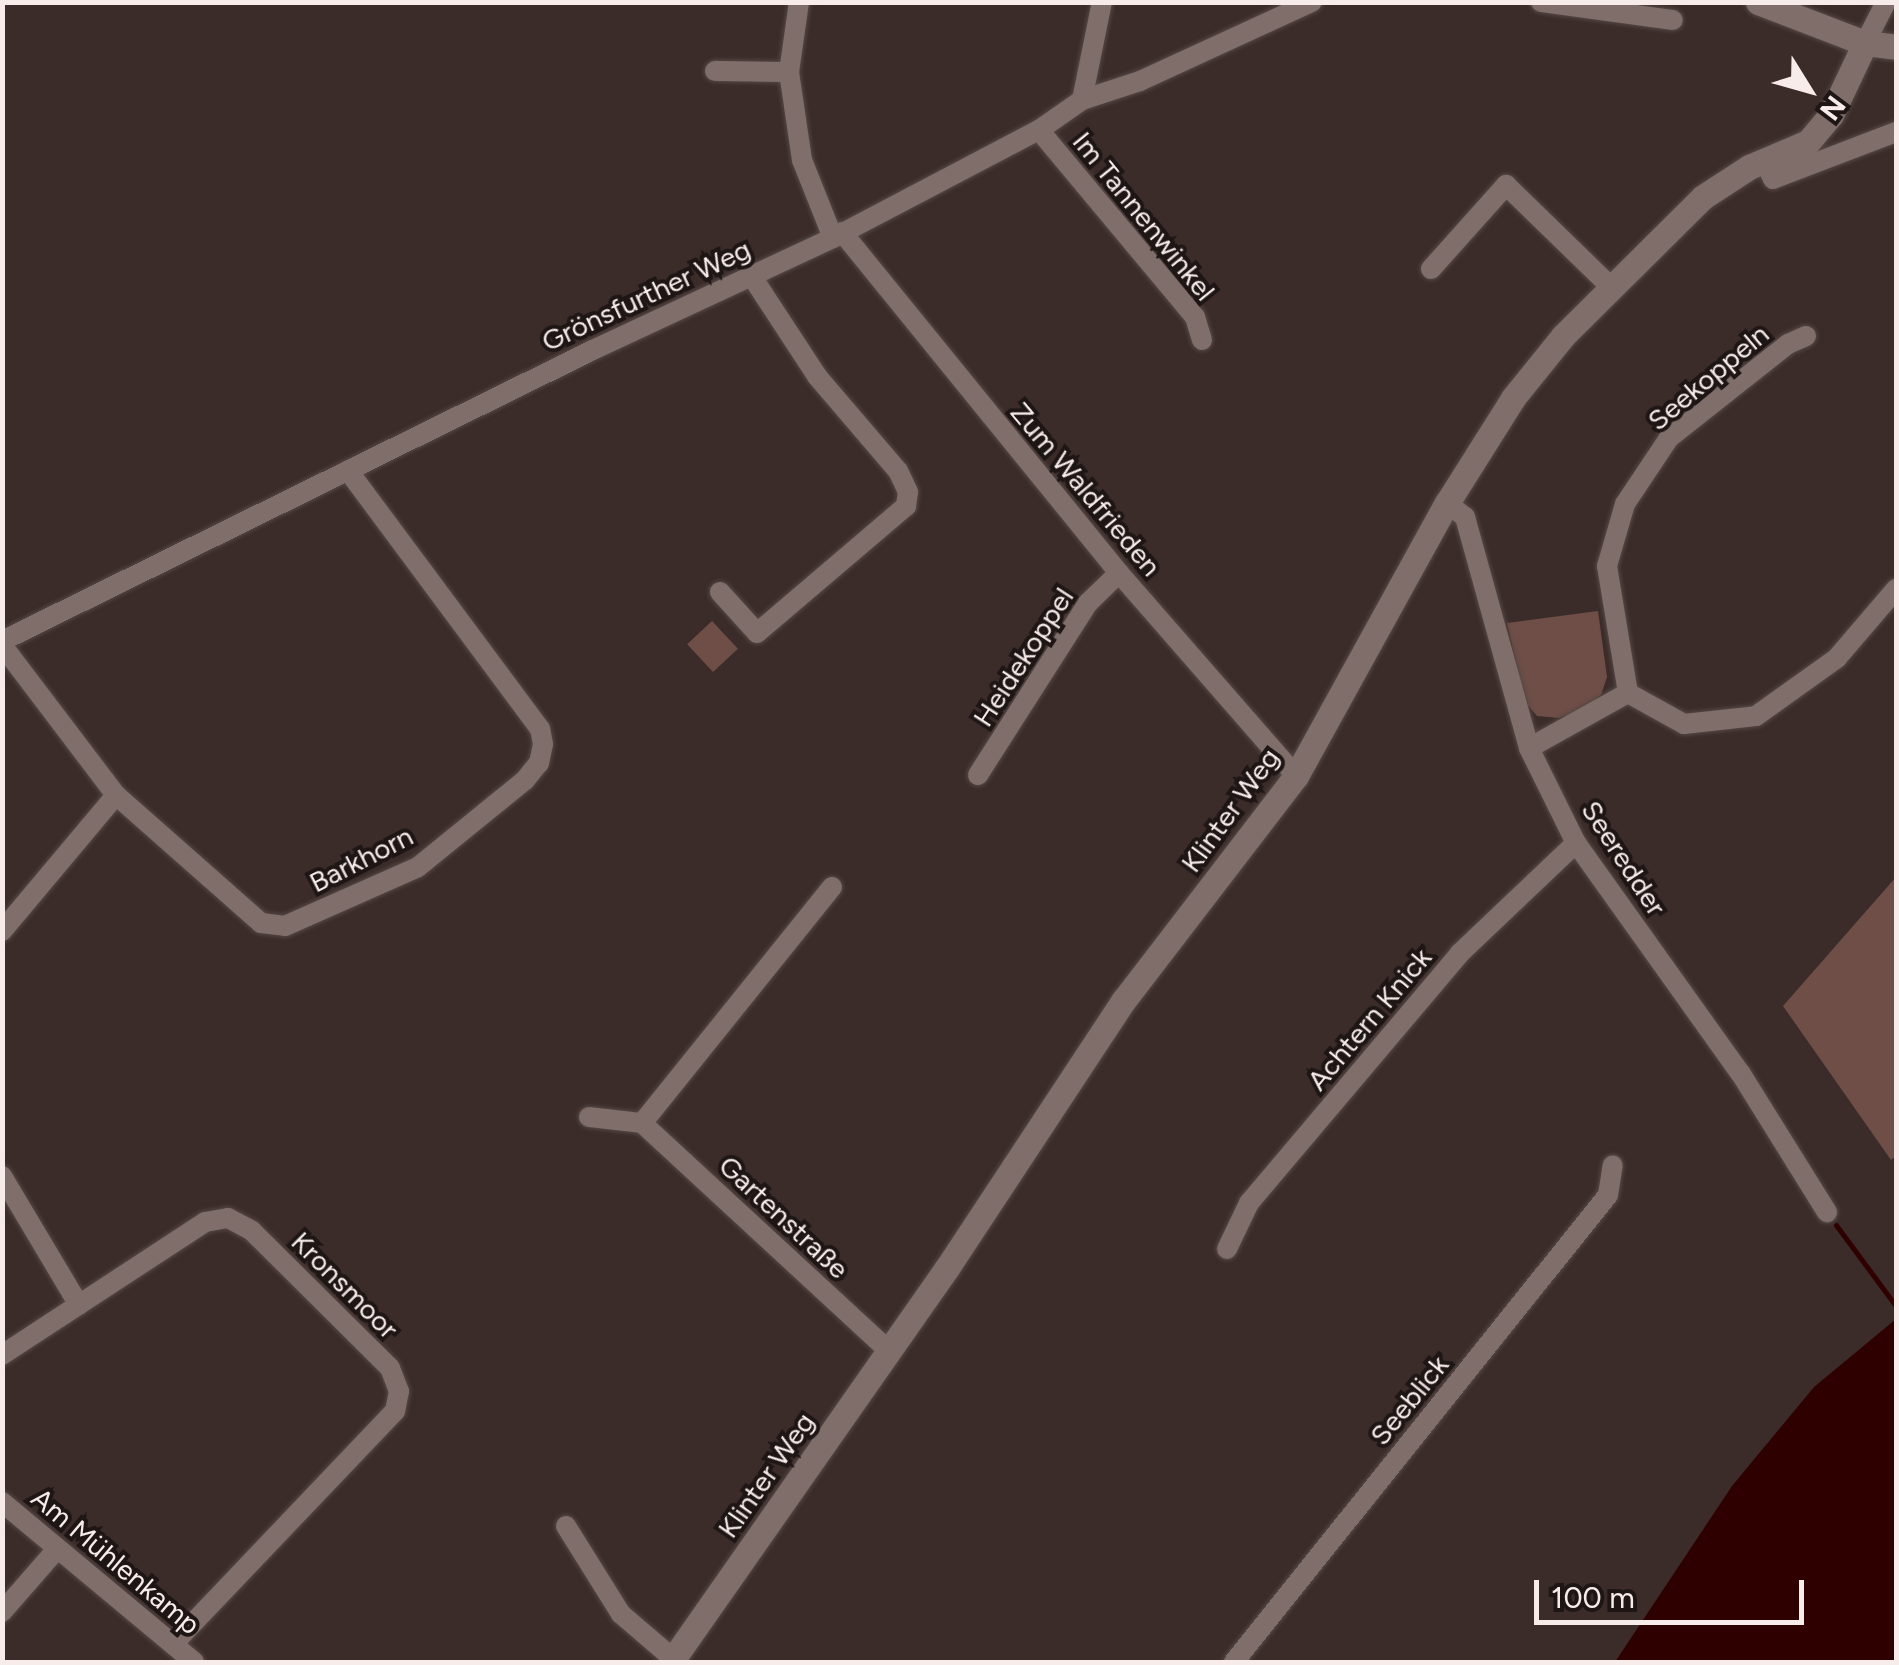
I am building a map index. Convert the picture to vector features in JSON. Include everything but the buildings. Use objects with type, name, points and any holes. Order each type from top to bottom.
[{"type":"street","name":"Zum Waldfrieden","points":[[799,2],[788,72],[802,160],[838,235],[1118,573],[1296,776]]},
{"type":"street","points":[[1082,100],[1102,2]]},
{"type":"street","name":"Grönsfurther Weg","points":[[2,643],[348,470],[838,235],[1039,130],[1082,100],[1140,81],[1312,2]]},
{"type":"street","points":[[1541,2],[1672,20]]},
{"type":"street","points":[[1758,2],[1865,42],[1896,47]]},
{"type":"street","points":[[1812,151],[1886,2]]},
{"type":"street","points":[[715,71],[788,72]]},
{"type":"street","name":"Im Tannenwinkel","points":[[1039,130],[1195,317],[1202,340]]},
{"type":"street","points":[[1812,151],[1896,132]]},
{"type":"street","name":"Klinter Weg","points":[[674,1661],[1124,1000],[1296,776],[1447,502],[1513,398],[1610,287],[1703,197],[1764,160],[1812,151]]},
{"type":"street","points":[[1431,269],[1506,186],[1610,287]]},
{"type":"street","points":[[720,592],[757,633],[906,506],[908,492],[898,471],[817,376],[752,275]]},
{"type":"street","name":"Seekoppeln","points":[[1628,693],[1606,566],[1624,504],[1668,438],[1788,344],[1806,336]]},
{"type":"street","name":"Barkhorn","points":[[2,643],[116,795],[261,923],[285,926],[418,867],[526,780],[539,763],[543,744],[540,729],[348,470]]},
{"type":"street","name":"Seeredder","points":[[1447,502],[1464,517],[1530,748],[1576,843],[1740,1074],[1827,1212]]},
{"type":"street","name":"Heidekoppel","points":[[978,776],[1088,603],[1118,573]]},
{"type":"street","points":[[1530,748],[1628,693],[1684,724],[1756,716],[1837,658],[1896,589]]},
{"type":"street","points":[[2,931],[116,795]]},
{"type":"street","name":"Achtern Knick","points":[[1227,1249],[1249,1203],[1460,953],[1576,843]]},
{"type":"street","points":[[589,1117],[642,1123],[832,887]]},
{"type":"street","name":"Gartenstraße","points":[[642,1123],[889,1350]]},
{"type":"street","name":"Seeblick","points":[[1234,1662],[1608,1195],[1613,1165]]},
{"type":"street","points":[[2,1176],[79,1304]]},
{"type":"street","name":"Kronsmoor","points":[[2,1356],[205,1222],[228,1218],[252,1231],[390,1368],[398,1391],[395,1411],[173,1644]]},
{"type":"street","name":"Am Mühlenkamp","points":[[2,1502],[194,1662]]},
{"type":"street","points":[[566,1526],[621,1614],[674,1661]]},
{"type":"street","points":[[2,1612],[57,1548]]},
{"type":"shaded area","points":[[1598,611],[1607,677],[1601,695],[1582,711],[1559,718],[1537,716],[1525,702],[1507,623]]},
{"type":"shaded area","points":[[712,621],[738,649],[713,672],[687,644]]},
{"type":"shaded area","points":[[1896,877],[1896,1156],[1891,1160],[1783,1006]]},
{"type":"shaded area","points":[[1896,1319],[1896,1662],[1615,1662],[1732,1486],[1814,1387]]},
{"type":"waterway","points":[[1836,1225],[1896,1306]]}]
